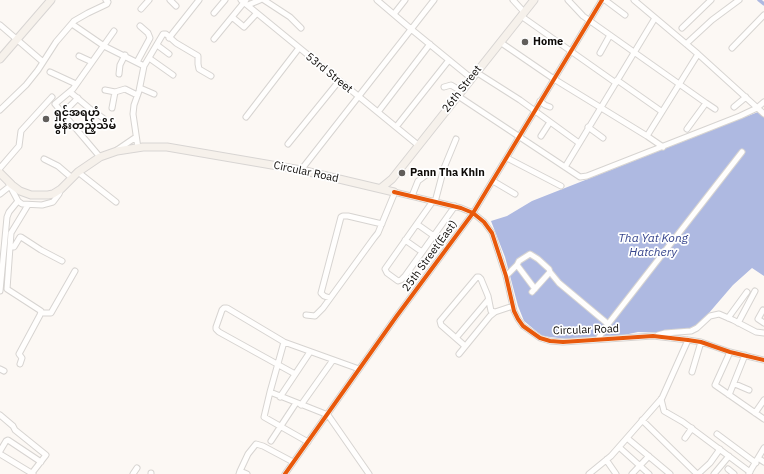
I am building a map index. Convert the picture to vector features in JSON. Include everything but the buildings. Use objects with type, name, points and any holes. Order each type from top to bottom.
[{"type":"main road","points":[[0,59],[51,0]]},
{"type":"main road","name":"26th Street","points":[[380,188],[392,179],[534,0]]},
{"type":"main road","name":"Circular Road","points":[[0,173],[8,183],[20,191],[31,195],[48,195],[61,189],[78,172],[100,157],[117,151],[143,147],[167,147],[301,170],[395,192]]},
{"type":"main road","points":[[392,179],[391,185],[395,192]]},
{"type":"street","points":[[0,110],[26,85],[38,70],[56,42],[72,24],[88,13],[107,4],[108,2],[106,0]]},
{"type":"street","points":[[141,9],[149,0]]},
{"type":"street","points":[[170,0],[176,6]]},
{"type":"street","points":[[170,38],[199,0]]},
{"type":"street","points":[[214,13],[225,0]]},
{"type":"street","points":[[214,39],[245,2],[260,0]]},
{"type":"street","points":[[264,0],[290,17],[301,28]]},
{"type":"street","points":[[378,0],[471,78]]},
{"type":"street","points":[[394,14],[405,0]]},
{"type":"street","points":[[301,170],[434,0]]},
{"type":"street","points":[[513,0],[523,14],[571,51],[661,111]]},
{"type":"street","points":[[568,0],[589,20],[714,109]]},
{"type":"street","points":[[603,0],[625,15]]},
{"type":"street","name":"25th Street(East)","points":[[285,474],[359,369],[473,213],[589,20],[603,0]]},
{"type":"street","points":[[634,0],[698,54],[764,114]]},
{"type":"street","points":[[682,28],[711,0]]},
{"type":"street","points":[[686,44],[712,20],[739,0]]},
{"type":"street","name":"53rd Street","points":[[245,2],[418,145]]},
{"type":"street","points":[[232,17],[244,27],[257,13]]},
{"type":"street","points":[[732,48],[764,14]]},
{"type":"street","points":[[564,167],[655,18]]},
{"type":"street","points":[[72,24],[104,46],[125,55],[144,66]]},
{"type":"street","points":[[0,25],[43,62]]},
{"type":"street","points":[[137,62],[150,38],[148,33],[140,26]]},
{"type":"street","points":[[100,157],[56,104],[70,92],[114,31]]},
{"type":"street","points":[[138,148],[133,109],[140,88],[144,66],[164,34],[198,56],[199,69],[211,76]]},
{"type":"street","points":[[600,53],[610,35]]},
{"type":"street","points":[[500,42],[554,79],[663,147]]},
{"type":"street","points":[[378,112],[430,44]]},
{"type":"street","points":[[157,45],[169,54]]},
{"type":"street","points":[[246,117],[299,48]]},
{"type":"street","points":[[647,136],[661,111],[698,54]]},
{"type":"street","points":[[118,74],[125,55]]},
{"type":"street","points":[[79,56],[92,62]]},
{"type":"street","points":[[148,58],[173,75]]},
{"type":"street","points":[[396,127],[448,60]]},
{"type":"street","points":[[50,72],[76,84]]},
{"type":"street","points":[[476,72],[535,111],[579,143]]},
{"type":"street","points":[[288,144],[339,81]]},
{"type":"street","points":[[444,87],[450,85],[459,94],[519,137],[579,176],[587,176],[663,147],[740,116],[757,108],[764,102]]},
{"type":"street","points":[[140,88],[154,94]]},
{"type":"street","points":[[105,90],[115,92],[125,89],[137,95]]},
{"type":"street","points":[[70,92],[103,118]]},
{"type":"street","points":[[112,108],[115,92]]},
{"type":"street","points":[[0,168],[19,146],[21,131],[52,97]]},
{"type":"street","points":[[734,106],[746,97]]},
{"type":"street","points":[[63,113],[78,98]]},
{"type":"street","points":[[540,101],[545,106],[550,107]]},
{"type":"street","points":[[686,129],[706,103]]},
{"type":"street","points":[[541,136],[550,122]]},
{"type":"street","points":[[588,127],[603,138]]},
{"type":"street","points":[[117,151],[136,137]]},
{"type":"street","points":[[455,206],[401,280],[395,279],[387,273],[385,270],[422,216],[434,202],[444,168],[456,139]]},
{"type":"street","points":[[598,339],[608,324],[742,152]]},
{"type":"street","points":[[507,158],[561,186]]},
{"type":"street","points":[[44,159],[58,166],[72,178]]},
{"type":"street","points":[[78,172],[116,202]]},
{"type":"street","points":[[412,196],[418,181],[429,173]]},
{"type":"street","points":[[493,181],[516,194]]},
{"type":"street","points":[[0,194],[8,183],[18,201],[22,204],[42,205],[53,202],[61,189]]},
{"type":"street","points":[[306,315],[315,316],[323,308],[374,238],[382,224],[395,192]]},
{"type":"street","name":"Circular Road","points":[[395,192],[455,206],[473,213],[484,222],[492,233],[518,319],[523,326],[540,338],[550,341],[563,342],[653,336],[701,342],[730,352],[764,360]]},
{"type":"street","points":[[0,291],[7,217],[18,201]]},
{"type":"street","points":[[28,205],[11,233],[6,289],[39,309],[41,313]]},
{"type":"street","points":[[330,298],[321,293],[342,216],[382,224]]},
{"type":"street","points":[[417,224],[434,236]]},
{"type":"street","points":[[10,247],[14,246],[21,237],[62,261]]},
{"type":"street","points":[[405,240],[422,252]]},
{"type":"street","points":[[506,276],[517,265],[519,260],[530,254],[549,269],[559,283],[608,324]]},
{"type":"street","points":[[517,265],[533,291],[550,272]]},
{"type":"street","points":[[41,313],[51,313],[75,271]]},
{"type":"street","points":[[465,346],[441,324],[440,321],[477,277],[481,279],[491,311],[495,312]]},
{"type":"street","points":[[738,323],[755,291]]},
{"type":"street","points":[[728,318],[747,292]]},
{"type":"street","points":[[456,338],[488,300]]},
{"type":"street","points":[[459,354],[490,316],[495,312],[513,306]]},
{"type":"street","points":[[295,374],[216,329],[222,310],[227,308],[284,342],[359,369]]},
{"type":"street","points":[[763,310],[758,319],[764,323]]},
{"type":"street","points":[[20,364],[22,358],[19,354],[41,313]]},
{"type":"street","points":[[653,336],[665,333],[691,331],[697,328],[706,319],[713,315],[719,314],[756,332],[764,333]]},
{"type":"street","points":[[589,474],[609,458],[665,395],[688,340]]},
{"type":"street","points":[[284,342],[263,416],[308,442]]},
{"type":"street","points":[[692,372],[701,342]]},
{"type":"street","points":[[280,397],[310,352]]},
{"type":"street","points":[[730,352],[715,385],[716,387],[764,419]]},
{"type":"street","points":[[730,395],[745,356]]},
{"type":"street","points":[[271,440],[333,360]]},
{"type":"street","points":[[735,384],[749,390]]},
{"type":"street","points":[[270,392],[328,415],[369,474]]},
{"type":"street","points":[[661,400],[664,411],[692,428],[749,473],[764,448]]},
{"type":"street","points":[[755,413],[764,400]]},
{"type":"street","points":[[0,415],[14,426],[15,430],[46,455],[33,474],[0,454]]},
{"type":"street","points":[[642,420],[697,474],[710,463],[720,449]]},
{"type":"street","points":[[685,438],[692,428]]},
{"type":"street","points":[[717,434],[757,460],[764,462]]},
{"type":"street","points":[[627,438],[670,474]]},
{"type":"street","points":[[0,451],[8,440],[41,462]]},
{"type":"street","points":[[247,474],[239,472],[248,454],[256,444],[294,462]]},
{"type":"street","points":[[619,447],[649,474]]},
{"type":"street","points":[[632,474],[649,456]]},
{"type":"street","points":[[714,474],[729,456]]},
{"type":"street","points":[[609,458],[607,461],[616,474]]},
{"type":"street","points":[[133,474],[137,468]]},
{"type":"street","points":[[728,469],[734,474]]},
{"type":"water","name":"Tha Yat Kong Hatchery","points":[[758,112],[764,117],[764,276],[752,268],[733,285],[696,328],[669,333],[638,332],[610,338],[587,340],[542,336],[524,321],[518,306],[505,257],[491,221],[507,216],[532,201]]},
{"type":"waterway","points":[[759,0],[764,4]]},
{"type":"cycle path","points":[[285,474],[396,317],[473,213],[602,0]]},
{"type":"cycle path","points":[[394,192],[461,208],[473,213],[484,222],[492,233],[506,276],[514,311],[523,326],[540,338],[550,341],[563,342],[653,336],[701,342],[730,352],[764,360]]},
{"type":"place","name":"Home","points":[[525,42]]},
{"type":"place","name":"ရှင်အရဟံ မွန်းတည့်သိမ်","points":[[46,119]]},
{"type":"place","name":"Pann Tha Khin","points":[[402,173]]}]
